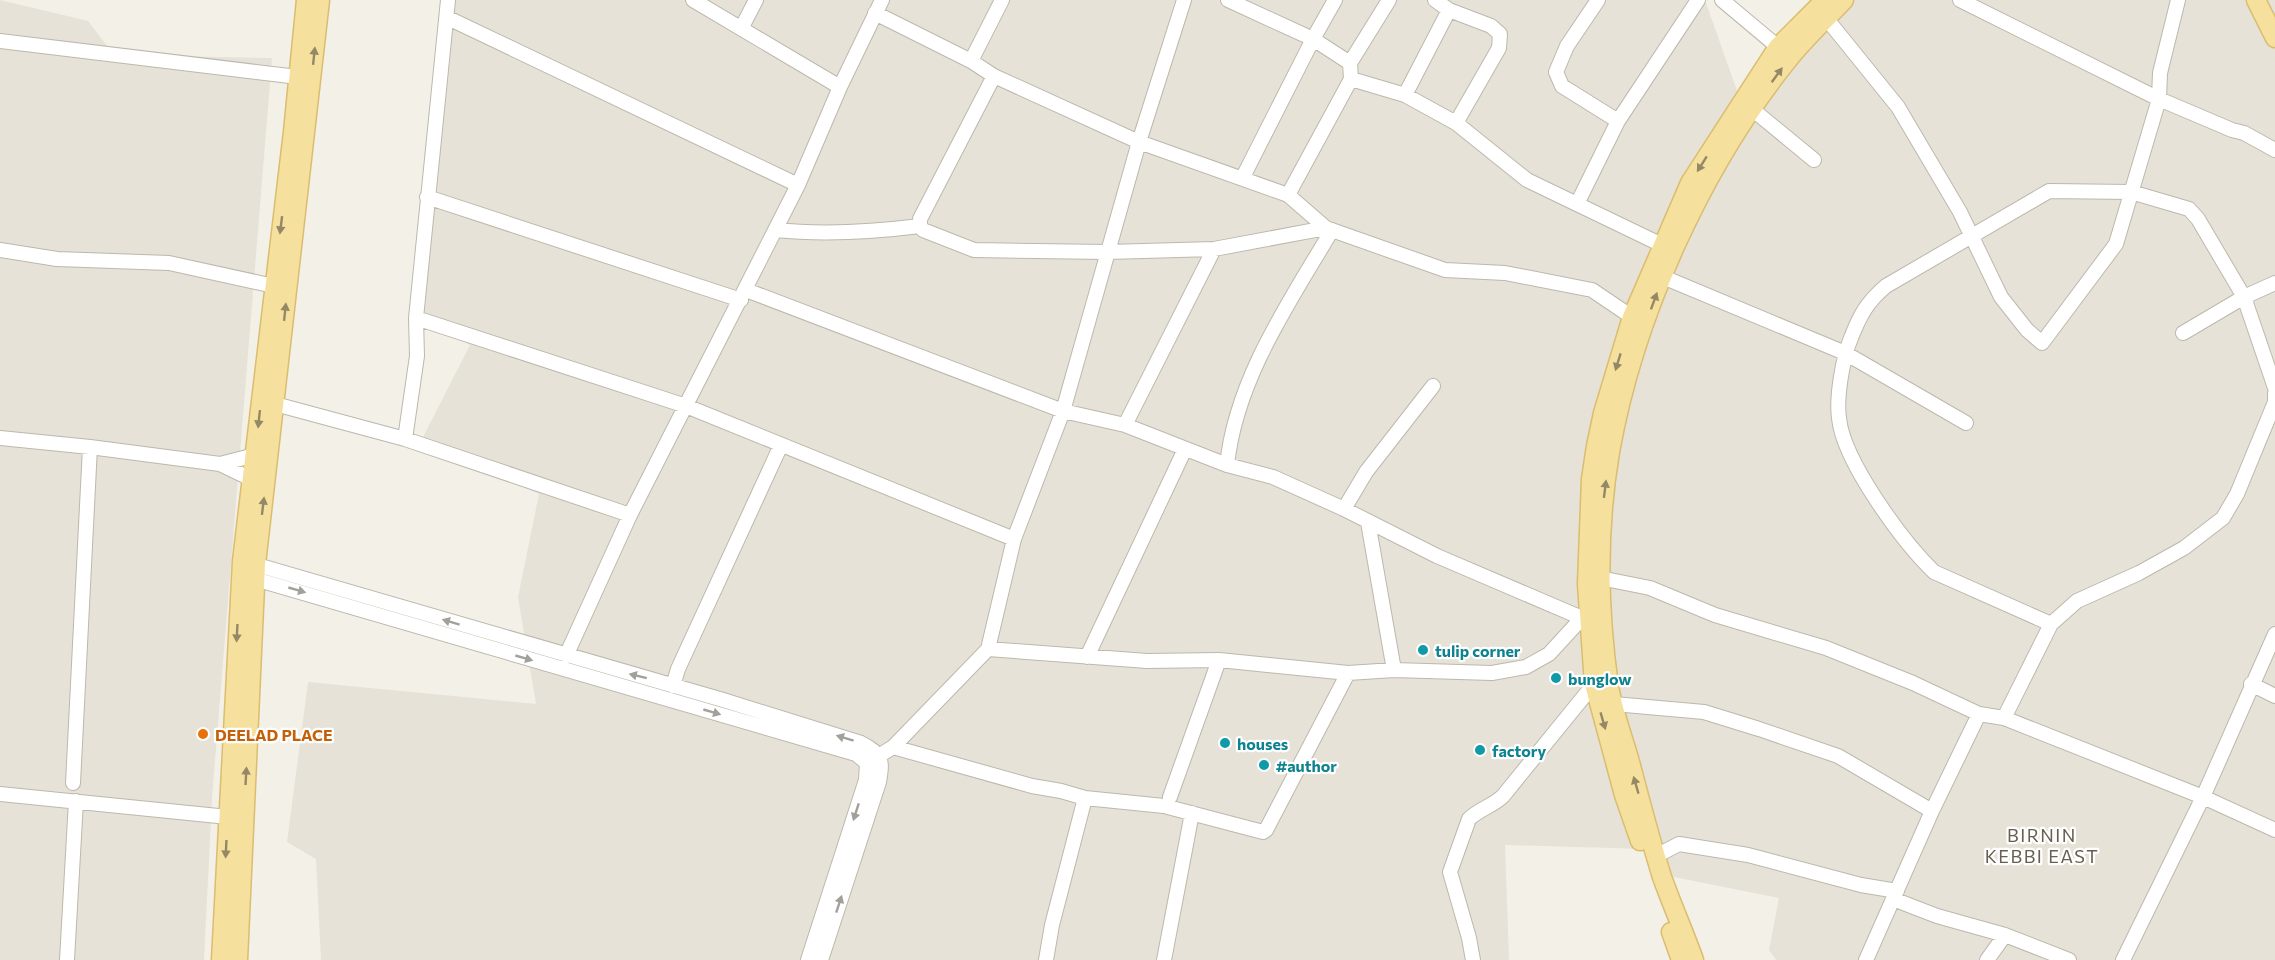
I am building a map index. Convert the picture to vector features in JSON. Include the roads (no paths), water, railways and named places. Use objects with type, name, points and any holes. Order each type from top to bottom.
[{"type":"main road","points":[[238,960],[251,479],[306,0]]},
{"type":"main road","points":[[221,960],[228,817],[249,570],[275,404],[320,0]]},
{"type":"main road","points":[[1681,960],[1624,795],[1594,684],[1586,618],[1587,547],[1596,446],[1603,413],[1632,317],[1690,183],[1778,47],[1825,0]]},
{"type":"main road","points":[[1694,960],[1656,856],[1608,677],[1600,578],[1604,496],[1619,408],[1639,342],[1663,277],[1702,189],[1752,109],[1787,60],[1844,0]]},
{"type":"main road","points":[[2256,0],[2275,38]]},
{"type":"main road","points":[[2267,0],[2275,15]]},
{"type":"street","points":[[405,439],[417,356],[416,318],[427,197],[448,18],[448,0]]},
{"type":"street","points":[[693,0],[840,87]]},
{"type":"street","points":[[742,27],[756,0]]},
{"type":"street","points":[[566,656],[630,515],[798,185],[840,87],[882,0]]},
{"type":"street","points":[[971,61],[1002,0]]},
{"type":"street","points":[[867,763],[893,747],[988,649],[1014,539],[1063,411],[1139,141],[1184,0]]},
{"type":"street","points":[[1228,0],[1313,39],[1350,63]]},
{"type":"street","points":[[1243,177],[1335,0]]},
{"type":"street","points":[[1288,195],[1351,79],[1350,63],[1389,0]]},
{"type":"street","points":[[1435,0],[1449,10],[1491,26],[1500,34],[1500,48],[1456,123]]},
{"type":"street","points":[[1598,0],[1567,46],[1556,72],[1562,86],[1618,121]]},
{"type":"street","points":[[1577,204],[1618,121],[1698,0]]},
{"type":"street","points":[[1722,0],[1778,47]]},
{"type":"street","points":[[1960,0],[2159,99],[2244,133],[2275,150]]},
{"type":"street","points":[[1826,18],[1898,107],[1929,157],[2001,297],[2027,330],[2042,343],[2116,243],[2159,99],[2160,73],[2178,0]]},
{"type":"street","points":[[1405,95],[1449,10]]},
{"type":"street","points":[[875,13],[971,61],[994,76],[1139,141],[1288,195],[1329,229],[1445,270],[1505,273],[1592,290],[1632,317]]},
{"type":"street","points":[[448,18],[798,185]]},
{"type":"street","points":[[0,41],[298,77]]},
{"type":"street","points":[[994,76],[920,219],[920,226],[923,230],[974,250],[1108,252],[1214,249],[1329,229]]},
{"type":"street","points":[[1351,79],[1405,95],[1456,123],[1527,180],[1662,245]]},
{"type":"street","points":[[1752,109],[1814,160]]},
{"type":"street","points":[[2051,624],[1934,572],[1881,508],[1847,447],[1839,418],[1845,353],[1858,318],[1871,298],[1886,286],[2049,191],[2131,192],[2189,209],[2198,219],[2244,297],[2275,387]]},
{"type":"street","points":[[427,197],[743,295],[1063,411],[1125,425],[1227,465],[1273,477],[1344,509],[1437,556],[1586,618],[1549,654],[1526,667],[1492,673],[1394,670],[1348,673],[1219,660],[1147,661],[988,649]]},
{"type":"street","points":[[776,230],[802,233],[864,233],[920,226]]},
{"type":"street","points":[[1227,465],[1230,437],[1265,343],[1329,229]]},
{"type":"street","points":[[1125,425],[1214,249]]},
{"type":"street","points":[[0,250],[57,259],[169,262],[274,286]]},
{"type":"street","points":[[1663,277],[1845,353],[1966,423]]},
{"type":"street","points":[[2183,333],[2244,297],[2275,283]]},
{"type":"street","points":[[416,318],[686,406],[1014,539]]},
{"type":"street","points":[[1344,509],[1365,472],[1433,386]]},
{"type":"street","points":[[2004,718],[2051,624],[2077,601],[2139,573],[2184,548],[2223,518],[2236,494],[2275,402],[2275,393]]},
{"type":"street","points":[[275,404],[405,439],[630,515]]},
{"type":"street","points":[[0,438],[220,464],[251,479]]},
{"type":"street","points":[[673,686],[678,669],[781,445]]},
{"type":"street","points":[[73,783],[90,447]]},
{"type":"street","points":[[1087,657],[1185,449]]},
{"type":"street","points":[[220,464],[255,455]]},
{"type":"street","points":[[1368,522],[1394,670]]},
{"type":"street","points":[[249,570],[566,656],[597,672],[673,686],[861,743],[881,760],[879,782],[821,960]]},
{"type":"street","points":[[249,570],[597,672],[845,750],[856,754],[867,763]]},
{"type":"street","points":[[1600,578],[1650,588],[1715,615],[1826,648],[1913,683],[1979,714],[2004,718],[2203,797],[2275,830]]},
{"type":"street","points":[[2123,960],[2203,797],[2275,634]]},
{"type":"street","points":[[1170,797],[1219,660]]},
{"type":"street","points":[[893,747],[1023,784],[1084,798],[1164,806],[1258,833],[1266,830],[1348,673]]},
{"type":"street","points":[[1473,960],[1450,872],[1468,819],[1474,813],[1496,803],[1503,796],[1594,684]]},
{"type":"street","points":[[2251,684],[2275,696]]},
{"type":"street","points":[[1614,704],[1704,712],[1759,729],[1838,756],[1932,811]]},
{"type":"street","points":[[1866,960],[1932,811],[1979,714]]},
{"type":"street","points":[[808,960],[866,780],[867,763]]},
{"type":"street","points":[[0,794],[228,817]]},
{"type":"street","points":[[1046,960],[1052,925],[1084,798]]},
{"type":"street","points":[[67,960],[76,801]]},
{"type":"street","points":[[1164,960],[1192,813]]},
{"type":"street","points":[[1656,856],[1679,844],[1748,855],[1895,895],[1937,916],[2005,935],[2069,960]]},
{"type":"street","points":[[1987,960],[2005,935]]},
{"type":"place","name":"tulip corner","points":[[1423,650]]},
{"type":"place","name":"bunglow","points":[[1556,678]]},
{"type":"place","name":"DEELAD PLACE","points":[[203,734]]},
{"type":"place","name":"houses","points":[[1225,743]]},
{"type":"place","name":"factory","points":[[1480,750]]},
{"type":"place","name":"#author","points":[[1264,765]]},
{"type":"district","name":"BIRNIN KEBBI EAST","points":[[2042,845]]}]
